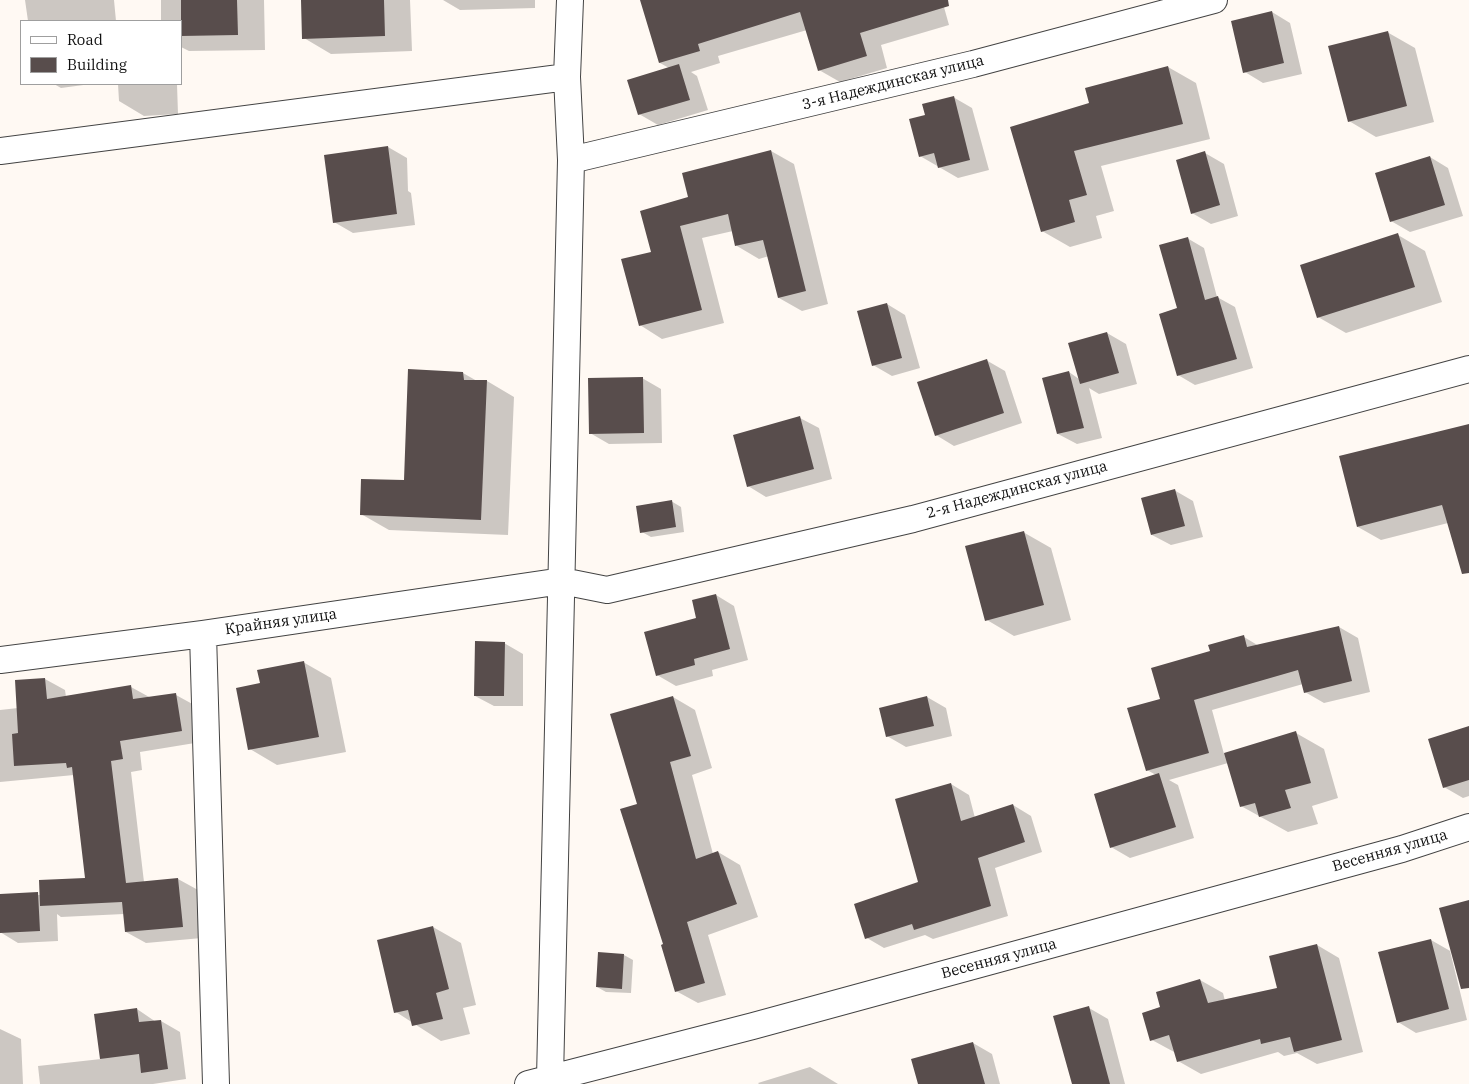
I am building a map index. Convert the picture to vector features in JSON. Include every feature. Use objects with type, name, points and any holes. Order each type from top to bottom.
[{"type":"street","points":[[539,1081],[562,582],[571,160],[567,77],[570,0]]},
{"type":"street","name":"3-я Надеждинская улица","points":[[571,160],[973,64],[1214,0]]},
{"type":"street","points":[[0,151],[567,77]]},
{"type":"street","name":"2-я Надеждинская улица","points":[[562,582],[608,590],[904,521],[1469,369]]},
{"type":"street","name":"Крайняя улица","points":[[0,660],[203,634],[562,582]]},
{"type":"street","points":[[203,634],[216,1084]]},
{"type":"street","name":"Весенняя улица","points":[[539,1081],[810,1011],[1402,848],[1469,827]]},
{"type":"building","points":[[181,0],[237,0],[238,35],[182,36]]},
{"type":"building","points":[[301,0],[384,0],[385,36],[302,39]]},
{"type":"building","points":[[640,0],[948,0],[949,6],[860,33],[867,56],[818,71],[800,12],[698,44],[700,51],[659,63]]},
{"type":"building","points":[[1272,11],[1284,63],[1243,73],[1231,21]]},
{"type":"building","points":[[1388,31],[1407,106],[1348,122],[1328,46]]},
{"type":"building","points":[[679,64],[690,100],[638,115],[627,80]]},
{"type":"building","points":[[1168,66],[1183,124],[1074,151],[1087,195],[1069,200],[1075,222],[1041,232],[1010,127],[1089,103],[1085,88]]},
{"type":"building","points":[[954,96],[970,160],[938,168],[934,153],[919,157],[909,119],[925,115],[922,104]]},
{"type":"building","points":[[388,146],[397,214],[333,223],[324,155]]},
{"type":"building","points":[[771,150],[806,291],[778,298],[763,240],[735,246],[728,214],[680,226],[702,310],[639,326],[621,259],[651,252],[640,211],[688,197],[682,173]]},
{"type":"building","points":[[1205,151],[1220,205],[1191,214],[1176,160]]},
{"type":"building","points":[[1430,156],[1445,205],[1390,222],[1375,173]]},
{"type":"building","points":[[1398,233],[1415,287],[1317,318],[1300,265]]},
{"type":"building","points":[[1188,237],[1205,300],[1218,296],[1237,359],[1177,376],[1159,314],[1177,308],[1159,245]]},
{"type":"building","points":[[887,303],[902,358],[872,366],[857,311]]},
{"type":"building","points":[[1107,332],[1119,373],[1080,384],[1068,343]]},
{"type":"building","points":[[987,359],[1004,413],[935,436],[917,382]]},
{"type":"building","points":[[408,369],[463,372],[464,380],[487,380],[481,520],[360,515],[361,479],[404,480]]},
{"type":"building","points":[[1069,371],[1084,428],[1057,434],[1042,378]]},
{"type":"building","points":[[643,377],[644,433],[589,434],[588,378]]},
{"type":"building","points":[[800,416],[814,469],[747,487],[733,435]]},
{"type":"building","points":[[1469,424],[1469,573],[1462,574],[1442,505],[1357,527],[1339,456]]},
{"type":"building","points":[[1175,489],[1185,526],[1151,535],[1141,498]]},
{"type":"building","points":[[672,500],[676,527],[640,533],[636,506]]},
{"type":"building","points":[[1024,531],[1044,605],[985,621],[965,546]]},
{"type":"building","points":[[716,594],[730,649],[694,659],[695,665],[656,676],[644,632],[696,618],[692,600]]},
{"type":"building","points":[[1339,626],[1352,681],[1304,693],[1298,670],[1194,700],[1209,753],[1146,771],[1127,708],[1160,699],[1151,668],[1210,651],[1208,645],[1244,635],[1247,647]]},
{"type":"building","points":[[475,641],[505,642],[504,696],[474,696]]},
{"type":"building","points":[[304,661],[319,737],[248,750],[236,688],[260,683],[257,670]]},
{"type":"building","points":[[45,678],[47,699],[131,685],[133,699],[176,693],[182,731],[120,741],[123,759],[111,761],[126,883],[178,878],[183,927],[125,932],[122,902],[40,906],[39,880],[85,878],[72,767],[67,768],[66,763],[14,766],[12,734],[18,733],[15,680]]},
{"type":"building","points":[[673,696],[691,756],[670,762],[696,859],[718,851],[737,904],[687,922],[705,983],[675,992],[661,945],[663,944],[620,809],[637,804],[610,714]]},
{"type":"building","points":[[927,696],[934,726],[886,737],[879,708]]},
{"type":"building","points":[[1469,726],[1469,780],[1443,788],[1428,739]]},
{"type":"building","points":[[1296,731],[1311,783],[1285,790],[1291,808],[1259,817],[1255,803],[1240,807],[1224,753]]},
{"type":"building","points":[[1159,773],[1176,827],[1110,848],[1094,794]]},
{"type":"building","points":[[951,783],[961,821],[1013,804],[1025,842],[978,858],[991,906],[914,930],[912,924],[865,939],[854,904],[918,882],[895,799]]},
{"type":"building","points":[[38,892],[40,931],[0,933],[0,894]]},
{"type":"building","points":[[1469,900],[1469,988],[1461,989],[1439,908]]},
{"type":"building","points":[[433,926],[449,989],[436,993],[443,1019],[412,1026],[408,1010],[394,1013],[377,940]]},
{"type":"building","points":[[1431,939],[1449,1009],[1397,1023],[1378,952]]},
{"type":"building","points":[[1317,944],[1342,1040],[1294,1052],[1290,1037],[1261,1044],[1260,1039],[1177,1062],[1169,1035],[1150,1041],[1142,1013],[1160,1007],[1156,992],[1200,979],[1208,1003],[1277,988],[1269,956]]},
{"type":"building","points":[[598,952],[624,954],[622,989],[596,987]]},
{"type":"building","points":[[1089,1006],[1110,1084],[1072,1084],[1053,1016]]},
{"type":"building","points":[[137,1008],[139,1022],[161,1020],[168,1069],[141,1073],[139,1054],[100,1059],[94,1014]]},
{"type":"building","points":[[973,1042],[985,1084],[918,1084],[911,1059]]}]
